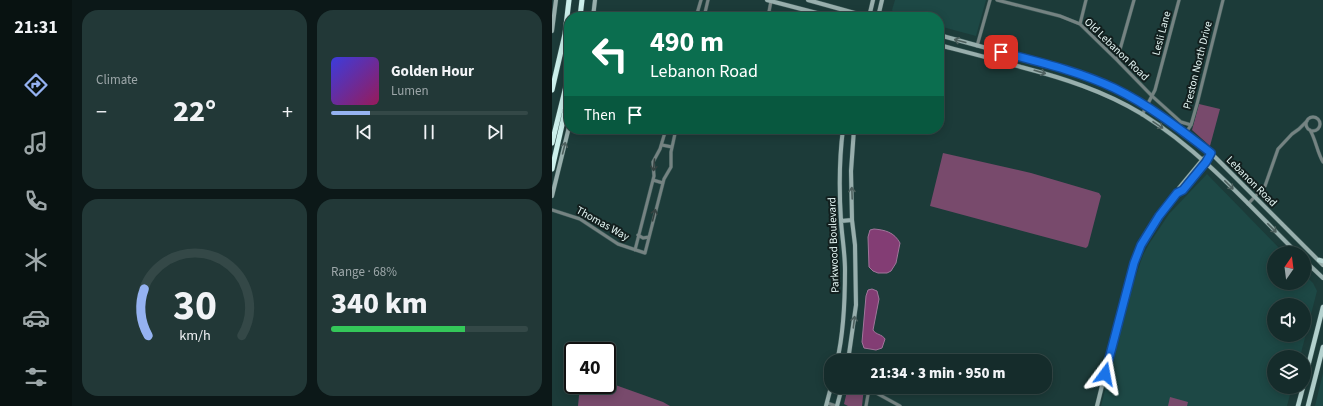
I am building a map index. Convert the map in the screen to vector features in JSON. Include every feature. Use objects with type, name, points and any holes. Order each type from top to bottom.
[{"type":"highway","points":[[567,12],[569,0]]},
{"type":"highway","points":[[581,12],[582,0]]},
{"type":"highway","points":[[552,90],[564,34]]},
{"type":"highway","points":[[552,81],[556,75]]},
{"type":"highway","points":[[552,143],[564,94]]},
{"type":"highway","points":[[552,169],[564,116]]},
{"type":"main road","points":[[552,31],[556,0]]},
{"type":"main road","points":[[593,12],[594,0]]},
{"type":"main road","points":[[770,0],[814,12]]},
{"type":"main road","points":[[808,0],[851,12]]},
{"type":"main road","points":[[870,12],[873,0]]},
{"type":"main road","points":[[879,12],[882,0]]},
{"type":"main road","name":"Lebanon Road","points":[[944,36],[1081,75],[1115,89],[1147,106],[1211,153],[1321,260],[1323,265]]},
{"type":"main road","name":"Lebanon Road","points":[[944,46],[1076,83],[1119,102],[1142,115],[1172,135],[1204,161],[1290,246]]},
{"type":"main road","points":[[975,54],[977,46]]},
{"type":"main road","points":[[552,196],[567,134]]},
{"type":"main road","name":"Parkwood Boulevard","points":[[839,354],[844,309],[845,282],[839,167],[842,134]]},
{"type":"main road","name":"Parkwood Boulevard","points":[[849,354],[856,305],[855,245],[852,220],[851,171],[854,134]]},
{"type":"main road","points":[[1097,406],[1121,309],[1137,254],[1150,229],[1179,192],[1183,190],[1211,153]]},
{"type":"main road","points":[[841,221],[852,220]]},
{"type":"main road","points":[[1311,267],[1323,278]]},
{"type":"main road","points":[[845,282],[855,282]]},
{"type":"main road","points":[[1311,355],[1323,307]]},
{"type":"main road","points":[[1308,406],[1323,347]]},
{"type":"main road","points":[[840,349],[850,351]]},
{"type":"main road","points":[[1311,377],[1315,378]]},
{"type":"main road","points":[[826,405],[829,394]]},
{"type":"main road","points":[[837,406],[840,394]]},
{"type":"main road","points":[[1298,406],[1301,394]]},
{"type":"street","points":[[697,12],[701,0]]},
{"type":"street","points":[[705,12],[708,0]]},
{"type":"street","points":[[769,12],[770,0]]},
{"type":"street","points":[[977,46],[990,0]]},
{"type":"street","name":"Old Lebanon Road","points":[[997,0],[1012,2],[1060,16],[1080,24],[1118,60],[1152,96],[1181,122],[1191,125]]},
{"type":"street","points":[[1080,24],[1086,0]]},
{"type":"street","points":[[1118,60],[1134,0]]},
{"type":"street","name":"Lesli Lane","points":[[1142,115],[1156,90],[1179,0]]},
{"type":"street","name":"Preston North Drive","points":[[1186,134],[1191,125],[1197,104],[1223,0]]},
{"type":"street","points":[[1248,204],[1265,186],[1278,149],[1311,117],[1317,118],[1320,124],[1314,138]]},
{"type":"street","points":[[1307,121],[1314,138],[1317,151],[1323,162]]},
{"type":"street","points":[[1299,129],[1317,129]]},
{"type":"street","points":[[635,250],[653,180],[653,162],[660,150],[665,134]]},
{"type":"street","points":[[638,235],[643,238],[649,237],[664,177],[671,167],[672,160],[670,153],[675,134]]},
{"type":"street","points":[[662,145],[672,147]]},
{"type":"street","points":[[653,180],[663,183]]},
{"type":"street","name":"Thomas Way","points":[[552,210],[580,219],[610,240],[635,250],[645,252],[649,237]]},
{"type":"street","points":[[866,406],[869,389],[900,406]]},
{"type":"street","points":[[826,405],[837,406]]},
{"type":"shaded area","points":[[895,0],[986,0],[976,36],[944,27],[944,12],[894,12],[892,10]]},
{"type":"shaded area","points":[[1199,104],[1220,109],[1210,146],[1192,130]]},
{"type":"shaded area","points":[[943,153],[1031,173],[1099,193],[1101,196],[1088,246],[1086,248],[930,206]]},
{"type":"shaded area","points":[[1207,174],[1277,246],[1267,246],[1267,290],[1311,290],[1311,281],[1313,283],[1317,291],[1311,314],[1311,298],[1267,298],[1267,342],[1304,342],[1302,350],[1267,350],[1267,394],[1290,394],[1287,406],[1101,406],[1133,284],[1143,255],[1169,214]]},
{"type":"shaded area","points":[[874,229],[889,232],[898,239],[900,243],[896,263],[891,271],[887,273],[878,273],[869,267],[868,237],[870,230]]},
{"type":"shaded area","points":[[872,289],[877,291],[879,299],[873,330],[885,339],[882,348],[876,350],[864,348],[862,342],[866,296],[868,290]]},
{"type":"shaded area","points":[[1323,373],[1323,406],[1315,406]]},
{"type":"shaded area","points":[[616,385],[663,402],[670,406],[578,406],[579,394],[616,394]]},
{"type":"shaded area","points":[[846,394],[863,394],[862,406],[848,406],[844,404]]},
{"type":"shaded area","points":[[1170,397],[1188,402],[1187,406],[1168,406]]},
{"type":"route","points":[[1001,52],[1081,75],[1115,89],[1147,106],[1211,153],[1206,162],[1183,190],[1177,193],[1159,216],[1141,245],[1134,263],[1105,374]]}]
